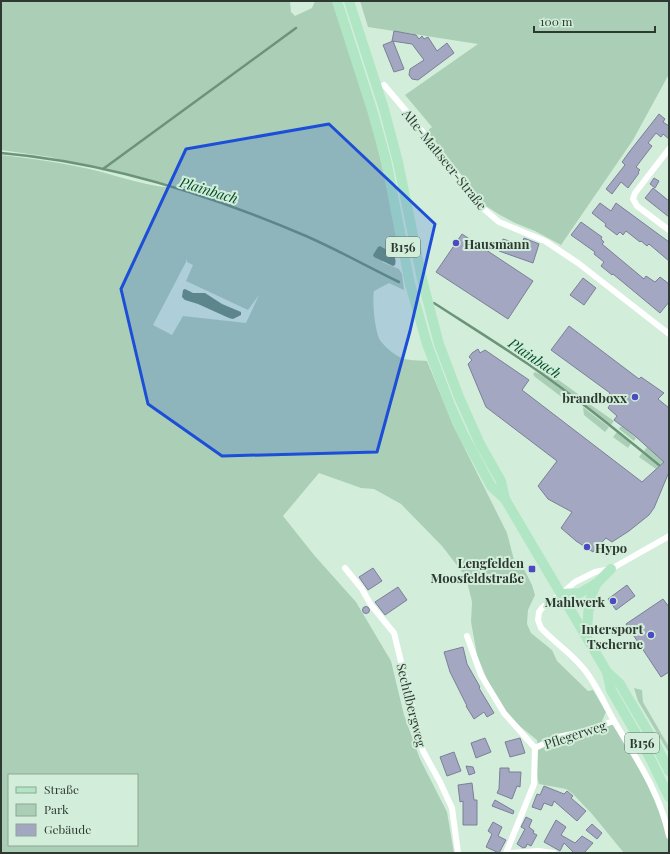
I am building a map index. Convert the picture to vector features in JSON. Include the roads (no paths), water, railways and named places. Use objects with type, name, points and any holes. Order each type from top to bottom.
[{"type":"main road","name":"B156","points":[[337,1],[366,91],[386,160],[410,284],[427,344],[450,405],[463,434],[491,486],[505,499],[607,672],[611,690],[649,756],[669,797]]},
{"type":"main road","name":"B156","points":[[348,1],[384,109],[398,162],[422,279],[439,344],[458,397],[480,444],[501,481],[505,499]]},
{"type":"main road","points":[[561,594],[580,593],[597,583],[611,569]]},
{"type":"main road","points":[[587,637],[588,604],[597,583]]},
{"type":"main road","name":"B156","points":[[607,672],[620,684],[657,747],[669,771]]},
{"type":"street","name":"Alte-Mattseer-Straße","points":[[384,85],[412,118],[478,204],[487,212],[499,222],[546,241],[578,263],[669,334]]},
{"type":"street","points":[[669,149],[635,193],[633,199],[637,206],[669,230]]},
{"type":"street","points":[[669,536],[611,569],[595,572],[574,582],[561,594],[545,604],[539,612],[538,620],[541,628],[583,667],[590,678],[614,721],[638,758],[653,787],[669,836]]},
{"type":"street","name":"Sechtlbergweg","points":[[344,568],[362,589],[371,605],[394,633],[423,751],[452,808],[458,853]]},
{"type":"street","name":"Pflegerweg","points":[[467,636],[481,674],[504,713],[535,748],[534,784],[506,853]]},
{"type":"street","name":"Pflegerweg","points":[[535,748],[558,737],[582,732],[614,721]]},
{"type":"street","points":[[510,853],[538,851],[554,853]]},
{"type":"waterway","points":[[103,169],[296,28]]},
{"type":"waterway","name":"Plainbach","points":[[1,153],[40,157],[118,172],[195,194],[233,207],[306,236],[399,282]]},
{"type":"waterway","name":"Plainbach","points":[[434,303],[505,348],[545,376],[659,465]]},
{"type":"place","name":"Hausmann","points":[[456,243]]},
{"type":"place","name":"brandboxx","points":[[635,397]]},
{"type":"place","name":"Hypo","points":[[587,547]]},
{"type":"place","name":"Lengfelden Moosfeldstraße","points":[[532,569]]},
{"type":"place","name":"Mahlwerk","points":[[613,601]]},
{"type":"place","name":"Intersport Tscherne","points":[[651,635]]}]
